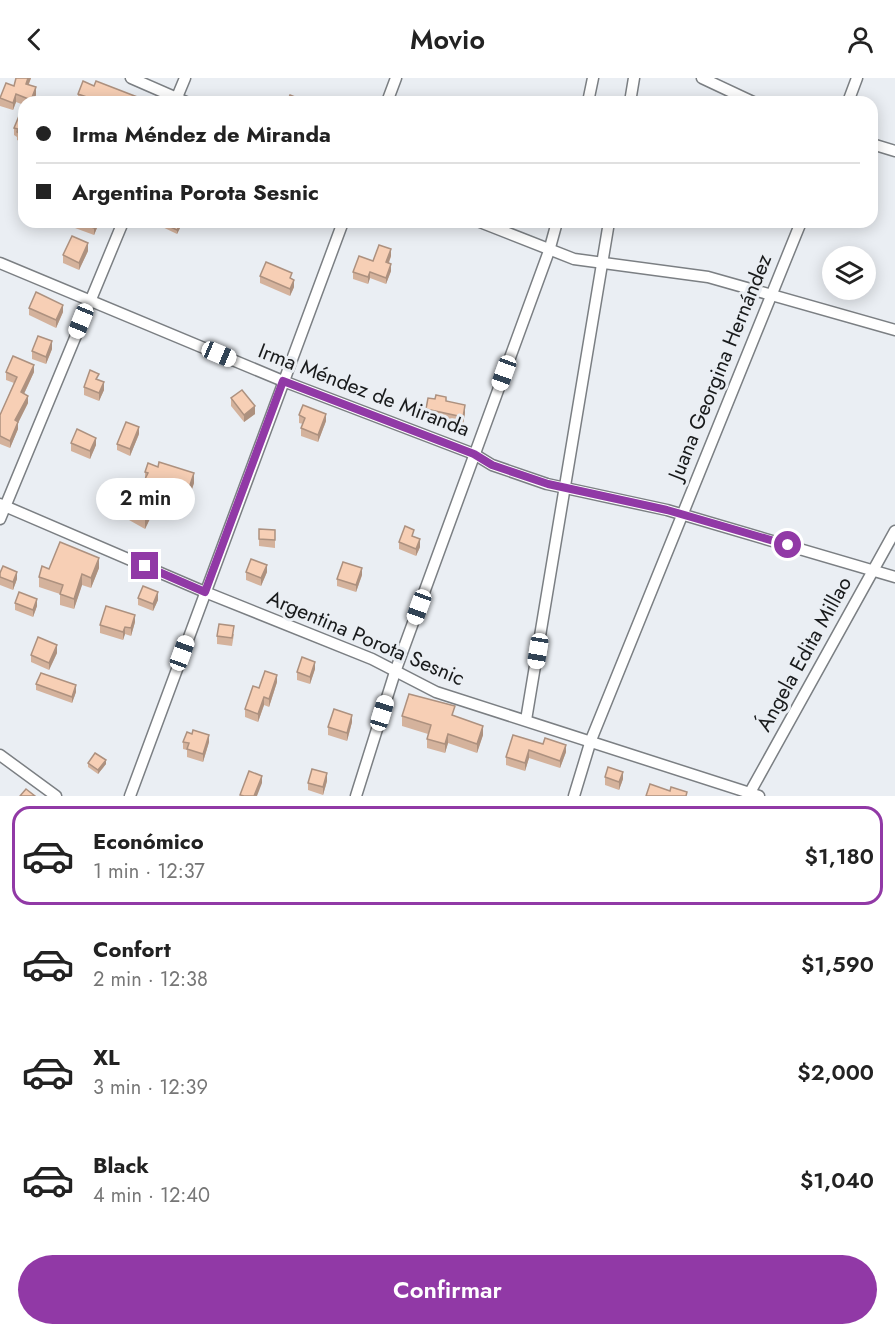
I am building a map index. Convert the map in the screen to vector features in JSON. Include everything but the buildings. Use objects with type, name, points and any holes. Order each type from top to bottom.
[{"type":"street","points":[[131,78],[169,96]]},
{"type":"street","points":[[180,96],[185,78]]},
{"type":"street","points":[[389,96],[396,78]]},
{"type":"street","points":[[589,96],[593,78]]},
{"type":"street","points":[[631,96],[634,78]]},
{"type":"street","points":[[702,78],[740,96]]},
{"type":"street","points":[[850,96],[857,78]]},
{"type":"street","points":[[878,146],[895,151]]},
{"type":"street","points":[[0,519],[3,505],[120,228]]},
{"type":"street","points":[[130,796],[341,228]]},
{"type":"street","points":[[494,228],[549,251],[602,264],[708,277],[895,330]]},
{"type":"street","points":[[356,796],[395,672],[549,251],[555,228]]},
{"type":"street","points":[[526,720],[608,228]]},
{"type":"street","name":"Juana Georgina Hernández","points":[[574,796],[591,740],[681,513],[798,228]]},
{"type":"street","name":"Irma Méndez de Miranda","points":[[0,263],[283,381],[474,454],[492,465],[564,488],[681,513],[895,577]]},
{"type":"street","name":"Argentina Porota Sesnic","points":[[3,505],[205,592],[372,659],[436,692],[591,740],[752,795]]},
{"type":"street","name":"Ángela Edita Millao","points":[[752,795],[895,531]]},
{"type":"street","points":[[0,755],[56,796]]},
{"type":"route","points":[[145,566],[205,592],[283,381],[479,456],[492,465],[548,484],[667,510],[788,545]]}]
